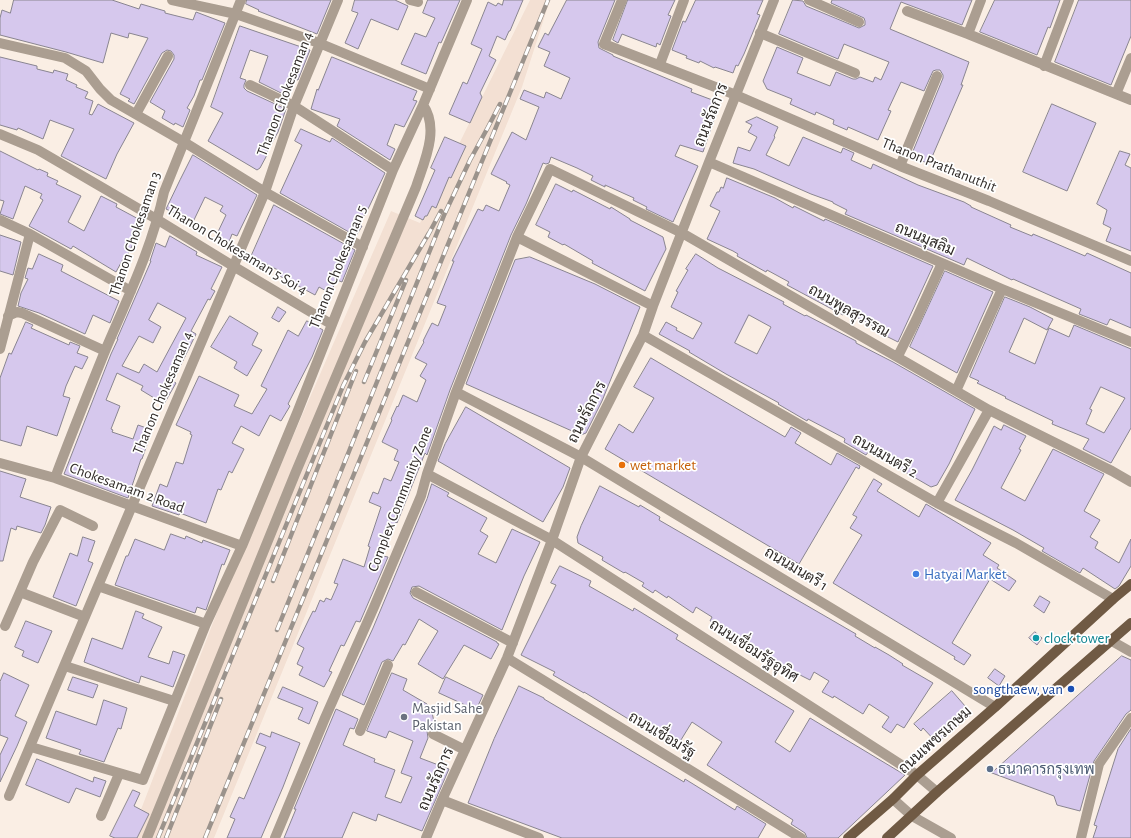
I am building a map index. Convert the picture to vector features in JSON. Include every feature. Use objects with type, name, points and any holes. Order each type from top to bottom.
[{"type":"main road","name":"ถนนเพชรเกษม","points":[[848,838],[894,799],[917,775],[1131,584]]},
{"type":"main road","points":[[887,838],[936,792],[1131,623]]},
{"type":"street","points":[[172,0],[236,14],[319,43],[430,89]]},
{"type":"street","name":"Thanon Chokesaman 3","points":[[55,478],[105,351],[132,291],[158,220],[164,192],[241,0]]},
{"type":"street","name":"Thanon Chokesaman 4","points":[[9,796],[265,192],[294,106],[338,0]]},
{"type":"street","name":"Thanon Chokesaman 5","points":[[120,774],[143,780],[206,624],[242,546],[297,412],[331,324],[364,247],[393,170],[430,89],[467,0]]},
{"type":"street","name":"Thanon Prathanuthit","points":[[622,0],[604,44],[660,64],[736,95],[900,166],[1131,261]]},
{"type":"street","points":[[660,64],[684,0]]},
{"type":"street","name":"ถนนรัถการ","points":[[426,838],[507,658],[552,540],[581,457],[643,335],[709,162],[774,0]]},
{"type":"street","points":[[809,0],[859,22]]},
{"type":"street","points":[[968,34],[981,0]]},
{"type":"street","points":[[1044,66],[1069,0]]},
{"type":"street","points":[[907,11],[1131,100]]},
{"type":"street","points":[[760,33],[855,73]]},
{"type":"street","points":[[0,43],[65,58],[86,71],[100,89],[112,100],[265,192],[364,247]]},
{"type":"street","points":[[136,114],[168,56]]},
{"type":"street","points":[[1116,94],[1131,58]]},
{"type":"street","points":[[900,166],[937,76]]},
{"type":"street","points":[[250,85],[294,106],[393,170]]},
{"type":"street","points":[[147,838],[296,474],[416,187],[429,143],[431,127],[428,112],[423,105]]},
{"type":"street","name":"Thanon Chokesaman 5 Soi 4","points":[[0,134],[38,150],[331,324]]},
{"type":"street","name":"ถนนมุสลิม","points":[[709,162],[1002,289],[1131,342]]},
{"type":"street","name":"ถนนพูลสุวรรณ","points":[[550,169],[682,233],[898,356],[989,410],[1112,471],[1131,482]]},
{"type":"street","name":"Complex Community Zone","points":[[275,838],[421,496],[427,474],[456,392],[517,237],[550,169]]},
{"type":"street","points":[[0,220],[30,234],[132,291]]},
{"type":"street","points":[[0,349],[30,234]]},
{"type":"street","points":[[517,237],[653,306]]},
{"type":"street","points":[[898,356],[942,263]]},
{"type":"street","points":[[956,391],[1002,289]]},
{"type":"street","points":[[8,316],[17,312],[22,313],[105,351]]},
{"type":"street","name":"ถนนมนตรี 2","points":[[643,335],[937,503],[1016,543],[1113,599]]},
{"type":"street","name":"ถนนมนตรี 1","points":[[456,392],[581,457],[994,707]]},
{"type":"street","points":[[937,503],[989,410]]},
{"type":"street","name":"Chokesamam 2 Road","points":[[0,463],[55,478],[242,546]]},
{"type":"street","name":"ถนนเชื่อมรัฐอุทิศ","points":[[427,474],[552,540],[917,775],[936,792]]},
{"type":"street","points":[[5,626],[33,562],[60,510],[93,526]]},
{"type":"street","points":[[98,586],[206,624]]},
{"type":"street","points":[[20,592],[85,617]]},
{"type":"street","points":[[416,592],[513,643]]},
{"type":"street","points":[[1110,640],[1131,652]]},
{"type":"street","name":"ถนนเชื่อมรัฐ","points":[[507,658],[802,838]]},
{"type":"street","points":[[360,732],[388,665]]},
{"type":"street","points":[[65,666],[174,701]]},
{"type":"street","points":[[1081,838],[1099,764],[1131,718]]},
{"type":"street","points":[[433,734],[465,750]]},
{"type":"street","points":[[31,747],[120,774],[101,816]]},
{"type":"street","points":[[894,799],[912,816],[951,838]]},
{"type":"street","points":[[442,800],[539,838]]},
{"type":"shaded area","points":[[530,0],[550,0],[522,87],[214,838],[130,838],[221,602],[391,211],[420,223]]},
{"type":"building","points":[[14,0],[112,0],[139,9],[141,4],[165,11],[165,13],[193,20],[196,12],[225,23],[202,80],[200,80],[194,96],[187,108],[190,110],[183,127],[175,123],[174,125],[162,118],[165,111],[150,102],[174,59],[174,55],[171,51],[167,50],[162,53],[134,104],[128,101],[130,99],[120,94],[148,38],[129,33],[128,38],[111,33],[103,63],[0,35],[0,18],[2,10],[10,13]]},
{"type":"building","points":[[247,0],[331,0],[317,34],[258,11],[259,10],[246,4]]},
{"type":"building","points":[[355,0],[395,0],[408,6],[398,30],[371,19],[358,49],[345,43],[358,13],[352,11]]},
{"type":"building","points":[[428,0],[460,0],[441,43],[439,42],[426,74],[401,64],[415,33],[426,37],[435,18],[423,13]]},
{"type":"building","points":[[504,0],[523,0],[505,40],[497,36],[489,56],[496,60],[480,93],[482,97],[470,123],[449,114],[463,82],[467,84],[482,49],[471,44],[488,2],[496,6],[498,3],[502,5]]},
{"type":"building","points":[[567,0],[615,0],[598,42],[599,48],[613,56],[692,89],[691,92],[715,101],[718,108],[703,152],[680,145],[675,156],[698,166],[673,222],[646,209],[647,207],[633,200],[634,198],[591,180],[593,176],[577,168],[551,157],[549,163],[543,163],[511,235],[450,390],[427,455],[425,453],[397,523],[396,522],[383,556],[388,557],[360,622],[356,621],[344,646],[341,645],[329,671],[332,672],[324,687],[299,675],[303,667],[297,664],[304,648],[297,644],[320,600],[324,602],[326,598],[331,600],[338,584],[334,583],[343,559],[364,567],[370,547],[368,546],[381,507],[369,502],[373,492],[378,494],[384,478],[391,481],[399,462],[394,460],[398,450],[382,442],[403,395],[417,402],[426,380],[420,376],[427,364],[415,358],[432,323],[438,326],[446,306],[437,303],[454,261],[452,261],[478,209],[483,211],[486,205],[499,211],[510,185],[491,174],[512,132],[526,140],[539,107],[520,99],[524,90],[544,98],[546,92],[561,99],[570,78],[544,66],[550,52],[538,47],[545,33],[548,35]]},
{"type":"building","points":[[628,0],[675,0],[668,15],[671,16],[660,45],[657,43],[656,47],[622,34],[618,43],[613,40]]},
{"type":"building","points":[[696,0],[763,0],[757,14],[760,15],[744,54],[738,66],[736,65],[733,73],[715,67],[714,68],[700,61],[699,63],[672,50],[683,21],[685,22]]},
{"type":"building","points":[[793,0],[803,1],[806,6],[859,28],[865,25],[864,18],[831,3],[832,0],[972,0],[962,25],[901,2],[890,29],[969,62],[961,85],[963,85],[929,164],[911,156],[943,78],[940,70],[933,71],[924,91],[901,82],[888,110],[891,111],[878,140],[848,127],[847,130],[833,124],[834,120],[816,112],[815,115],[790,104],[792,99],[767,89],[763,81],[777,47],[803,58],[797,73],[830,86],[836,72],[853,79],[860,77],[873,82],[875,77],[881,80],[889,62],[844,44],[838,59],[779,34]]},
{"type":"building","points":[[995,0],[1060,0],[1050,28],[1048,27],[1037,55],[980,32]]},
{"type":"building","points":[[1079,0],[1131,0],[1131,36],[1111,85],[1055,62]]},
{"type":"building","points":[[240,26],[310,50],[298,80],[293,79],[287,96],[259,82],[268,56],[250,50],[240,78],[246,80],[244,88],[247,91],[286,109],[278,132],[260,168],[257,170],[208,141],[223,113],[211,107]]},
{"type":"building","points":[[0,57],[37,66],[37,69],[53,73],[54,70],[68,74],[66,80],[77,85],[76,87],[88,92],[85,98],[93,101],[89,114],[92,115],[98,104],[134,123],[117,154],[106,179],[61,156],[74,129],[50,120],[43,139],[18,128],[17,130],[0,125]]},
{"type":"building","points":[[332,57],[417,91],[413,100],[417,101],[404,127],[395,124],[387,145],[395,149],[390,160],[337,126],[340,119],[311,109],[317,89],[318,90]]},
{"type":"building","points":[[1052,104],[1096,123],[1067,191],[1023,172]]},
{"type":"building","points":[[757,117],[778,127],[766,155],[789,166],[803,137],[841,153],[843,148],[854,153],[851,160],[871,169],[873,164],[918,185],[964,202],[971,207],[1011,225],[1010,227],[1032,236],[1033,234],[1085,256],[1087,253],[1131,273],[1131,328],[1110,319],[1107,325],[1079,314],[1081,309],[1013,279],[1012,280],[967,258],[964,265],[845,214],[847,210],[833,202],[754,169],[733,163],[738,147],[750,151],[757,137],[748,132],[752,125],[746,122]]},
{"type":"building","points":[[301,129],[330,142],[332,138],[385,173],[359,224],[362,226],[356,236],[280,193],[302,145],[295,141]]},
{"type":"building","points":[[445,137],[466,146],[451,178],[449,177],[436,208],[432,206],[427,216],[425,216],[423,220],[415,216],[435,170],[431,168]]},
{"type":"building","points":[[0,151],[38,170],[39,169],[48,173],[47,176],[58,181],[56,184],[81,196],[68,222],[84,231],[101,196],[117,204],[116,207],[144,222],[125,260],[123,259],[116,272],[73,246],[71,249],[29,226],[43,200],[40,198],[42,194],[25,186],[13,219],[0,214],[4,201],[0,200]]},
{"type":"building","points":[[1120,151],[1130,154],[1125,165],[1131,168],[1131,251],[1106,241],[1111,228],[1103,224],[1107,210],[1097,204]]},
{"type":"building","points":[[193,155],[257,195],[237,236],[232,234],[229,242],[216,236],[226,215],[220,211],[223,206],[205,197],[193,222],[166,209]]},
{"type":"building","points":[[727,178],[775,198],[793,208],[794,206],[824,221],[825,219],[933,266],[898,342],[876,331],[877,328],[845,311],[843,315],[787,285],[789,282],[767,270],[766,272],[737,256],[738,254],[733,251],[707,239],[720,211],[710,206],[717,192],[719,192],[721,187],[723,188]]},
{"type":"building","points":[[556,184],[572,192],[573,190],[610,209],[611,207],[630,220],[663,237],[666,249],[645,291],[592,263],[593,261],[564,244],[563,245],[548,237],[550,232],[536,225]]},
{"type":"building","points":[[274,205],[355,250],[342,282],[337,280],[330,293],[319,287],[315,295],[276,274],[278,270],[251,257]]},
{"type":"building","points":[[0,235],[21,242],[13,275],[0,271]]},
{"type":"building","points":[[170,236],[197,252],[196,255],[222,267],[211,289],[215,291],[210,300],[208,299],[191,331],[196,334],[173,381],[176,383],[164,404],[141,390],[143,386],[117,373],[106,400],[120,406],[111,429],[113,430],[112,432],[133,439],[138,425],[152,430],[128,498],[64,474],[117,339],[151,261],[156,243],[165,247]],"holes":[[[158,303],[186,318],[157,372],[144,364],[139,373],[122,366],[139,336],[153,343],[161,327],[149,320]]]},
{"type":"building","points":[[39,254],[63,265],[61,271],[119,301],[110,323],[93,315],[85,334],[39,313],[18,306],[21,293],[28,279],[25,278],[28,268],[32,269]]},
{"type":"building","points":[[696,254],[718,268],[784,302],[783,304],[805,316],[806,315],[856,341],[856,343],[893,362],[975,409],[949,464],[937,485],[931,487],[869,451],[866,455],[844,442],[844,438],[808,419],[807,421],[778,404],[779,403],[726,374],[689,352],[690,351],[659,334],[666,322],[677,328],[676,330],[693,339],[702,323],[671,307],[678,292],[676,291],[688,270],[686,269]],"holes":[[[749,315],[771,327],[757,354],[735,343]]]},
{"type":"building","points":[[530,257],[595,284],[640,307],[602,401],[586,433],[581,435],[466,384],[515,260]]},
{"type":"building","points":[[945,271],[993,292],[957,373],[910,347]]},
{"type":"building","points":[[1005,297],[1030,307],[1053,319],[1047,330],[1024,318],[1009,352],[1035,364],[1049,328],[1069,337],[1074,325],[1131,349],[1131,428],[1111,463],[1083,449],[1089,439],[1052,424],[1053,421],[1005,398],[1006,397],[977,383],[979,381],[970,377]],"holes":[[[1101,387],[1125,398],[1104,433],[1086,424],[1092,410],[1090,409]]]},
{"type":"building","points":[[278,307],[286,312],[279,322],[272,318]]},
{"type":"building","points":[[230,316],[258,333],[252,345],[262,350],[247,376],[234,368],[237,362],[211,347]]},
{"type":"building","points":[[307,321],[323,330],[312,357],[288,404],[290,406],[281,421],[270,415],[259,436],[241,426],[232,443],[244,449],[232,473],[229,471],[221,490],[218,489],[206,523],[180,513],[179,515],[152,506],[160,484],[167,487],[176,462],[183,464],[192,435],[190,434],[191,432],[176,425],[199,376],[239,395],[234,406],[252,414],[267,389],[261,386],[288,330],[298,336]]},
{"type":"building","points":[[26,322],[33,325],[31,328],[69,345],[70,342],[80,346],[77,353],[88,357],[82,369],[75,366],[66,386],[63,396],[70,398],[57,436],[27,426],[21,446],[0,440],[0,378],[9,353],[11,354]]},
{"type":"building","points":[[651,358],[785,437],[791,427],[801,433],[795,443],[831,465],[837,453],[860,466],[859,469],[856,467],[799,564],[605,449],[619,424],[633,433],[654,398],[634,387]]},
{"type":"building","points":[[466,407],[570,468],[563,487],[543,522],[438,461],[445,444]]},
{"type":"building","points":[[1004,425],[1026,436],[1019,449],[1021,450],[1001,488],[1025,501],[1053,449],[1104,474],[1084,511],[1100,520],[1090,537],[1098,542],[1095,548],[1119,563],[1131,539],[1131,566],[1119,586],[1115,589],[1083,568],[1080,573],[1042,551],[1044,548],[955,500],[994,426],[1001,430]]},
{"type":"building","points":[[0,471],[26,479],[20,497],[51,507],[41,533],[17,526],[16,530],[11,528],[3,561],[0,561]]},
{"type":"building","name":"Hatyai Market","points":[[874,479],[882,484],[877,491],[919,517],[926,504],[991,543],[983,555],[999,565],[997,568],[1016,581],[1009,591],[990,579],[952,643],[971,655],[964,665],[954,659],[955,657],[833,583],[862,535],[850,528],[857,517],[853,515]]},
{"type":"building","points":[[432,484],[449,493],[447,496],[487,518],[480,531],[488,536],[478,554],[496,563],[512,529],[540,542],[524,576],[502,630],[419,586],[412,587],[410,593],[413,598],[499,644],[491,659],[464,645],[443,679],[418,664],[438,631],[419,619],[405,645],[403,644],[393,661],[388,659],[382,662],[364,705],[342,695],[373,628]]},
{"type":"building","points":[[600,486],[639,507],[640,505],[660,517],[659,520],[856,634],[855,636],[889,655],[903,664],[902,665],[933,683],[904,728],[897,724],[891,733],[882,727],[889,717],[869,704],[863,714],[834,696],[833,698],[822,692],[829,681],[814,672],[810,680],[780,665],[710,621],[712,617],[696,607],[693,613],[668,596],[667,598],[655,590],[653,593],[642,586],[644,583],[602,560],[603,557],[578,543],[577,537],[581,526]]},
{"type":"building","points":[[171,534],[185,539],[186,536],[202,543],[203,540],[230,550],[224,565],[222,564],[206,610],[197,607],[195,613],[115,585],[126,556],[128,556],[135,539],[164,550]]},
{"type":"building","points":[[83,537],[95,541],[88,561],[93,563],[76,606],[53,597],[70,553],[77,556]]},
{"type":"building","points":[[560,566],[591,581],[589,586],[633,611],[634,608],[678,635],[676,639],[794,711],[775,742],[790,752],[810,718],[905,775],[838,838],[807,838],[805,833],[791,824],[793,820],[707,765],[722,742],[692,722],[676,748],[584,692],[553,675],[555,672],[521,655],[556,585],[551,583]]},
{"type":"building","points":[[1040,596],[1050,602],[1044,613],[1034,606]]},
{"type":"building","points":[[136,611],[144,614],[142,618],[162,627],[148,657],[169,664],[173,651],[185,655],[173,687],[141,676],[139,683],[84,662],[92,638],[122,649]]},
{"type":"building","points":[[26,621],[52,631],[38,663],[22,656],[24,651],[15,647]]},
{"type":"building","name":"clock tower","points":[[1035,632],[1042,638],[1037,645],[1029,638]]},
{"type":"building","points":[[1122,656],[1131,660],[1131,710],[1126,714],[1094,761],[1080,811],[1057,805],[1054,796],[992,773]]},
{"type":"building","points":[[995,669],[1005,676],[999,686],[988,678]]},
{"type":"building","points":[[4,673],[29,685],[15,716],[27,722],[0,782],[0,755],[8,738],[0,735],[0,682]]},
{"type":"building","points":[[392,673],[407,679],[403,690],[427,704],[432,712],[434,722],[432,728],[427,731],[428,738],[420,758],[449,769],[422,831],[378,814],[376,821],[353,812],[342,838],[284,838],[296,809],[294,809],[336,709],[358,719],[354,729],[350,728],[343,745],[375,759],[374,762],[395,770],[385,797],[401,803],[412,777],[401,773],[413,741],[389,731],[386,738],[367,731]]},
{"type":"building","points":[[73,677],[98,685],[93,698],[68,690]]},
{"type":"building","points":[[446,677],[483,695],[476,710],[439,693]]},
{"type":"building","points":[[519,686],[544,698],[684,782],[685,779],[735,810],[737,806],[766,824],[758,838],[562,838],[468,803],[494,739]]},
{"type":"building","points":[[283,687],[318,702],[309,724],[298,719],[303,708],[278,698]]},
{"type":"building","points":[[952,691],[972,714],[937,743],[923,728],[921,731],[914,724]]},
{"type":"building","points":[[104,700],[127,708],[121,729],[118,728],[104,762],[79,754],[81,750],[46,738],[56,711],[96,725]]},
{"type":"building","points":[[1131,729],[1131,838],[1093,838],[1097,826],[1094,825],[1118,749]]},
{"type":"building","points":[[272,732],[300,743],[283,787],[261,838],[227,838],[235,819],[230,817],[239,797],[244,799],[266,747],[256,743],[260,733],[270,737]]},
{"type":"building","points":[[37,759],[93,782],[94,777],[106,781],[100,797],[76,788],[69,803],[26,785]]},
{"type":"building","points":[[133,790],[140,793],[134,806],[149,814],[137,838],[115,838],[110,836]]},
{"type":"railway","points":[[205,838],[548,0]]},
{"type":"railway","points":[[469,162],[500,104]]},
{"type":"railway","points":[[277,630],[445,213],[471,158]]},
{"type":"railway","points":[[427,237],[441,211]]},
{"type":"railway","points":[[158,838],[343,386],[365,342],[429,233]]},
{"type":"railway","points":[[364,382],[406,280]]},
{"type":"railway","points":[[273,581],[356,371]]},
{"type":"railway","points":[[166,838],[221,699]]},
{"type":"place","name":"wet market","points":[[622,465]]},
{"type":"place","name":"Hatyai Market","points":[[916,574]]},
{"type":"place","name":"clock tower","points":[[1036,638]]},
{"type":"place","name":"songthaew, van","points":[[1071,689]]},
{"type":"place","name":"Masjid Sahe Pakistan","points":[[404,717]]},
{"type":"place","name":"ธนาคารกรุงเทพ","points":[[990,769]]}]
